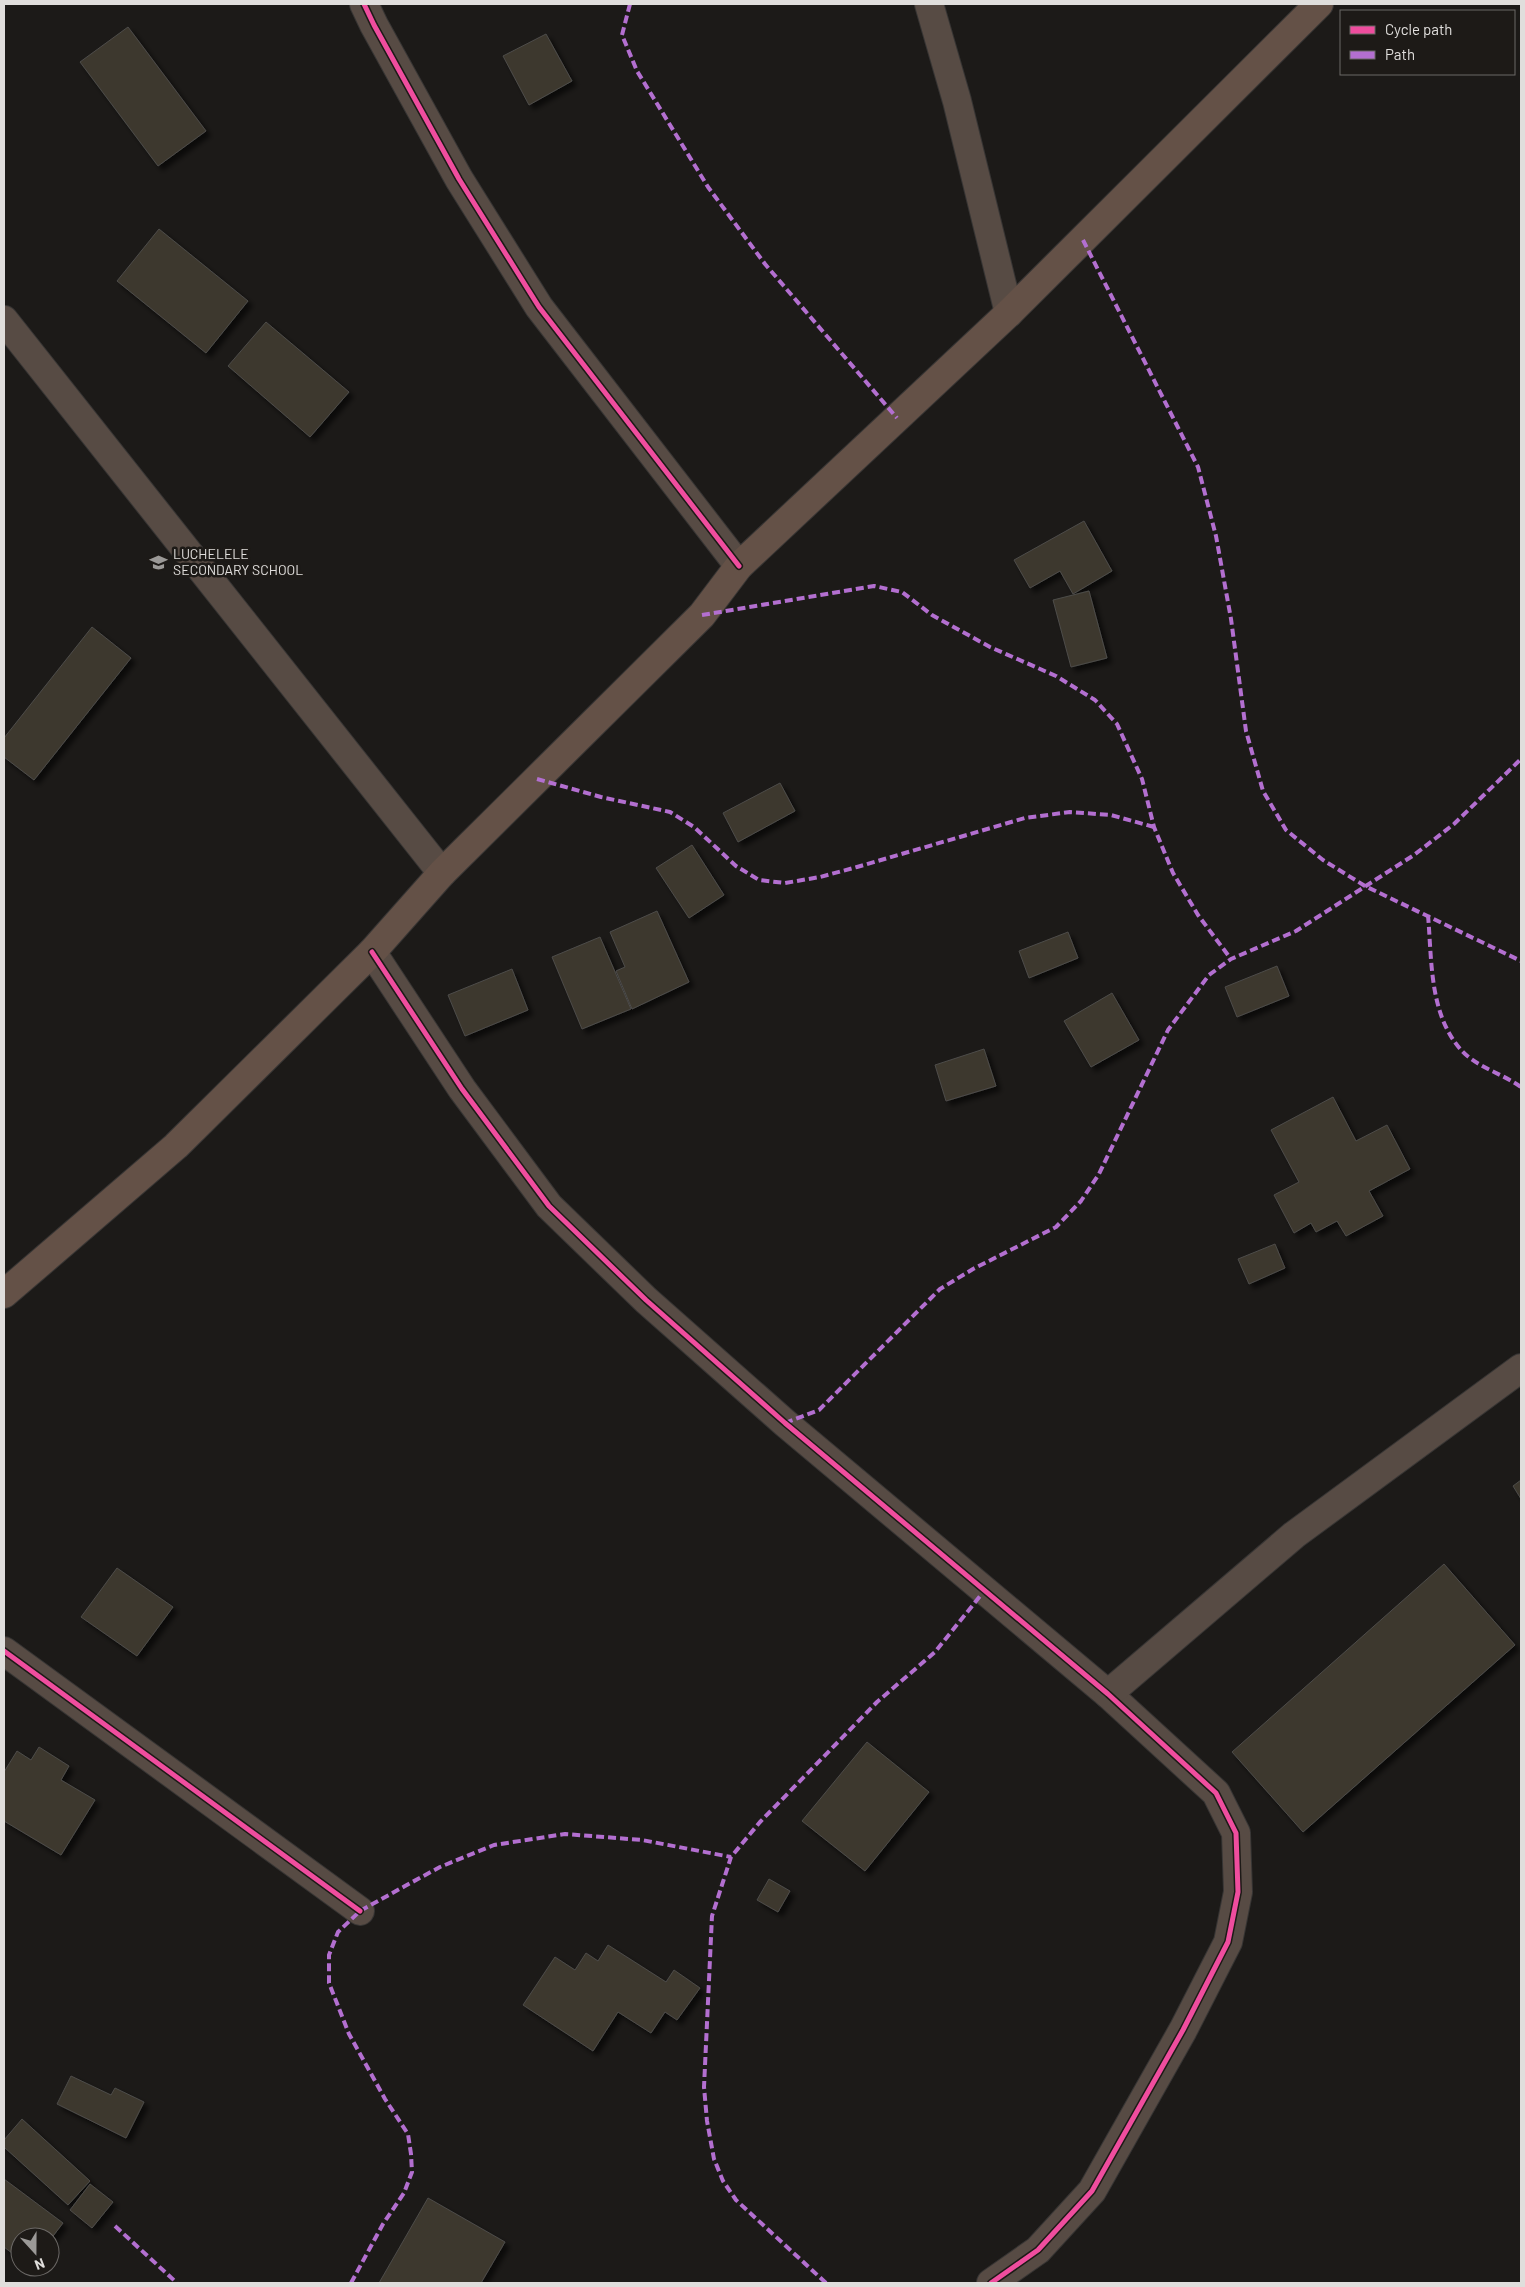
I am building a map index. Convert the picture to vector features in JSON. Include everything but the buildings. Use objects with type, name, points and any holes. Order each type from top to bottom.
[{"type":"main road","points":[[4,1294],[176,1146],[372,952],[442,874],[702,614],[739,566],[1009,313],[1319,4]]},
{"type":"street","points":[[364,4],[459,179],[539,306],[739,566]]},
{"type":"street","points":[[929,4],[957,101],[1009,313]]},
{"type":"street","points":[[4,320],[442,874]]},
{"type":"street","points":[[372,952],[462,1089],[549,1206],[646,1300],[785,1423],[1108,1694],[1216,1793],[1236,1833],[1238,1892],[1228,1942],[1183,2030],[1092,2191],[1038,2250],[991,2283]]},
{"type":"street","points":[[1108,1694],[1294,1536],[1521,1368]]},
{"type":"street","points":[[4,1651],[360,1911]]},
{"type":"marked path","points":[[630,4],[622,35],[637,71],[708,187],[765,264],[897,418]]},
{"type":"marked path","points":[[1083,240],[1198,467],[1216,536],[1231,619],[1246,731],[1263,791],[1286,830],[1323,860],[1365,886],[1521,961]]},
{"type":"marked path","points":[[702,615],[874,586],[902,592],[932,615],[990,647],[1056,676],[1095,700],[1117,724],[1142,779],[1154,827],[1173,873],[1198,915],[1231,959]]},
{"type":"marked path","points":[[785,1423],[819,1410],[940,1289],[973,1269],[1056,1227],[1081,1201],[1099,1174],[1168,1030],[1209,975],[1231,959],[1296,931],[1414,855],[1454,824],[1521,759]]},
{"type":"marked path","points":[[537,779],[601,797],[670,812],[694,827],[736,866],[759,880],[785,883],[820,877],[857,867],[1025,818],[1070,812],[1111,815],[1154,827]]},
{"type":"marked path","points":[[1428,915],[1434,987],[1443,1021],[1451,1037],[1468,1057],[1521,1087]]},
{"type":"marked path","points":[[826,2283],[736,2200],[723,2181],[714,2159],[707,2121],[704,2087],[712,1916],[731,1857],[760,1822],[877,1702],[935,1652],[985,1590]]},
{"type":"marked path","points":[[351,2283],[383,2224],[404,2193],[412,2172],[408,2134],[385,2099],[349,2034],[329,1983],[329,1955],[338,1932],[360,1911],[440,1867],[494,1845],[565,1834],[642,1840],[731,1857]]},
{"type":"marked path","points":[[115,2226],[177,2283]]},
{"type":"cycle path","points":[[364,4],[459,179],[539,307],[739,566]]},
{"type":"cycle path","points":[[372,952],[462,1089],[549,1206],[646,1300],[785,1423],[1108,1694],[1216,1793],[1236,1833],[1238,1892],[1228,1942],[1183,2030],[1092,2191],[1038,2250],[991,2283]]},
{"type":"cycle path","points":[[4,1651],[360,1911]]},
{"type":"place","name":"LUCHELELE SECONDARY SCHOOL","points":[[159,562]]}]
